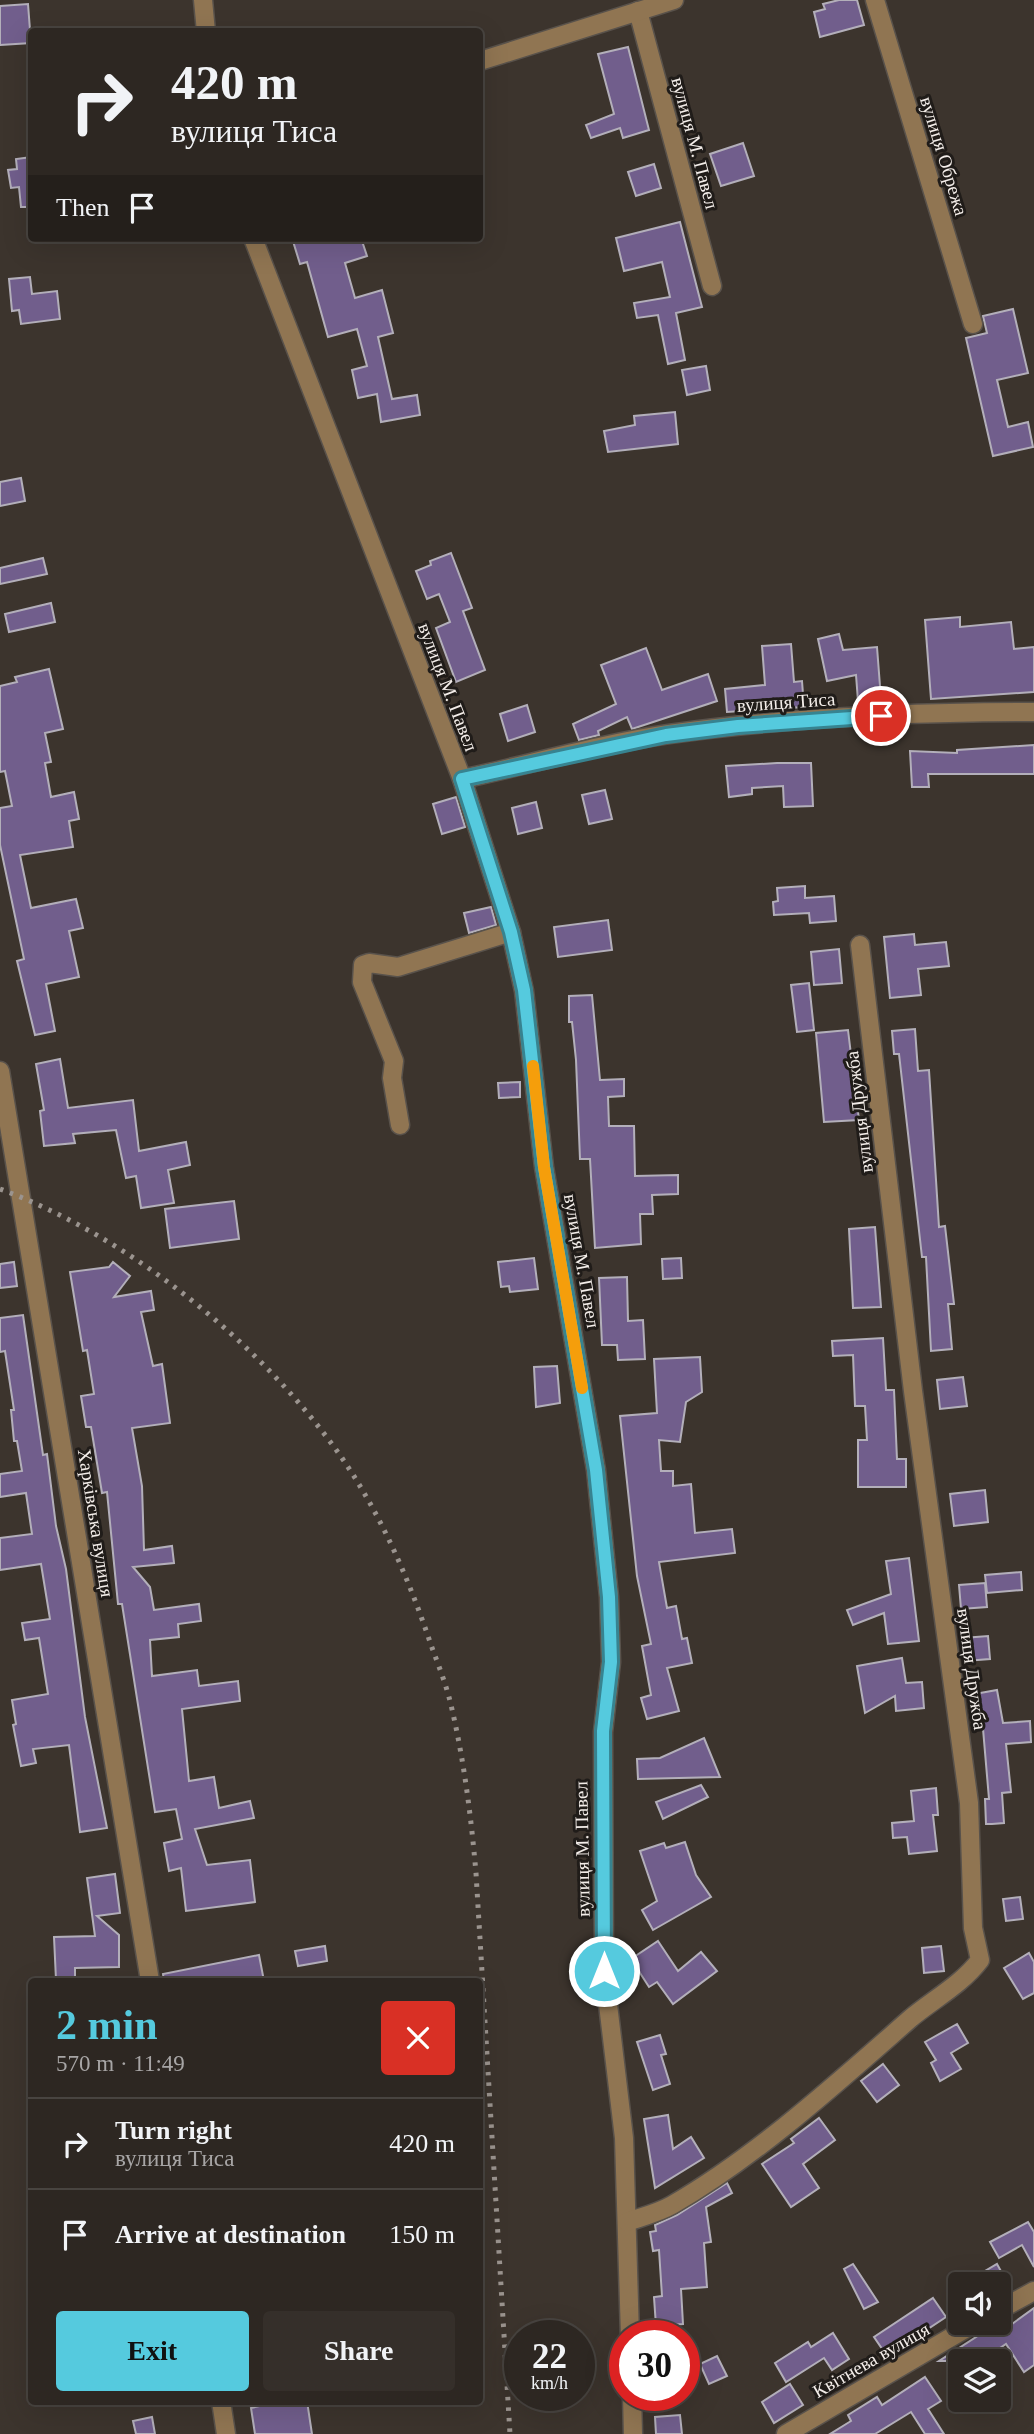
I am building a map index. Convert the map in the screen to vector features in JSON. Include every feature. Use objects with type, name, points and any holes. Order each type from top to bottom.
[{"type":"street","points":[[203,0],[206,28]]},
{"type":"street","points":[[483,60],[674,0]]},
{"type":"street","name":"вулиця Обрежа","points":[[876,0],[973,324]]},
{"type":"street","name":"вулиця М. Павел","points":[[638,11],[712,286]]},
{"type":"street","name":"вулиця М. Павел","points":[[255,242],[462,779],[511,932],[524,990],[544,1167],[596,1470],[609,1597],[611,1662],[603,1731],[604,1971],[624,2138],[630,2320]]},
{"type":"street","name":"вулиця Тиса","points":[[462,779],[666,735],[726,727],[929,712],[1034,712]]},
{"type":"street","points":[[400,1125],[392,1078],[394,1061],[362,982],[363,965],[369,962],[398,967],[511,932]]},
{"type":"street","name":"вулиця Дружба","points":[[627,2222],[670,2206],[771,2135],[830,2091],[914,2016],[971,1972],[980,1960],[973,1928],[969,1803],[913,1391],[860,945]]},
{"type":"street","name":"Харківська вулиця","points":[[0,1071],[150,1978]]},
{"type":"street","points":[[1011,2303],[1034,2291]]},
{"type":"street","name":"Квітнева вулиця","points":[[786,2434],[956,2335]]},
{"type":"street","points":[[222,2405],[226,2434]]},
{"type":"street","points":[[632,2411],[633,2434]]},
{"type":"building","points":[[839,0],[857,0],[864,25],[820,37],[814,12],[825,9],[823,4]]},
{"type":"building","points":[[28,4],[28,43],[0,45],[0,6]]},
{"type":"building","points":[[628,47],[649,130],[623,138],[620,128],[591,138],[586,125],[614,114],[598,54]]},
{"type":"building","points":[[743,143],[754,176],[721,186],[710,154]]},
{"type":"building","points":[[28,158],[28,207],[21,207],[19,187],[11,188],[8,170],[17,169],[16,159]]},
{"type":"building","points":[[654,164],[661,188],[636,196],[628,172]]},
{"type":"building","points":[[680,222],[702,307],[676,313],[685,360],[668,364],[658,315],[637,318],[634,303],[670,297],[662,262],[624,271],[616,238]]},
{"type":"building","points":[[293,242],[362,242],[367,256],[345,263],[355,298],[382,290],[393,333],[378,337],[392,399],[417,395],[420,415],[381,422],[377,394],[358,398],[352,370],[367,366],[357,329],[328,337],[307,262],[300,264]]},
{"type":"building","points":[[30,277],[32,294],[57,291],[60,319],[21,324],[19,310],[12,311],[9,279]]},
{"type":"building","points":[[1013,309],[1028,373],[997,380],[1008,427],[1028,422],[1033,447],[993,456],[966,338],[987,333],[983,316]]},
{"type":"building","points":[[706,366],[710,390],[687,395],[682,370]]},
{"type":"building","points":[[675,412],[678,444],[608,452],[604,431],[635,425],[634,416]]},
{"type":"building","points":[[21,478],[25,501],[0,506],[0,482]]},
{"type":"building","points":[[451,553],[472,608],[463,611],[485,670],[456,682],[436,628],[450,622],[439,594],[427,599],[416,571],[431,565],[430,561]]},
{"type":"building","points":[[43,558],[47,574],[0,584],[0,568]]},
{"type":"building","points":[[51,603],[55,622],[9,632],[5,614]]},
{"type":"building","points":[[960,617],[960,627],[1011,622],[1014,649],[1034,647],[1034,692],[931,699],[925,620]]},
{"type":"building","points":[[839,634],[843,650],[877,647],[881,699],[858,701],[856,675],[827,681],[818,639]]},
{"type":"building","points":[[791,644],[794,682],[802,681],[804,707],[727,712],[725,689],[765,685],[762,646]]},
{"type":"building","points":[[646,648],[662,690],[708,674],[717,701],[632,729],[627,717],[598,731],[599,735],[579,740],[573,724],[616,704],[601,665]]},
{"type":"building","points":[[49,669],[63,729],[45,733],[51,762],[45,763],[51,797],[74,792],[79,819],[69,821],[73,847],[20,855],[31,908],[76,899],[83,928],[69,931],[79,977],[46,984],[55,1031],[35,1035],[17,961],[24,959],[0,845],[0,808],[12,806],[5,771],[0,772],[0,686],[17,682],[15,677]]},
{"type":"building","points":[[527,705],[535,732],[508,741],[500,714]]},
{"type":"building","points":[[1034,745],[1034,774],[928,774],[929,787],[912,787],[910,751],[957,753],[957,750]]},
{"type":"building","points":[[811,763],[813,806],[784,807],[783,786],[752,788],[752,794],[729,797],[726,766]]},
{"type":"building","points":[[605,790],[612,819],[589,824],[582,795]]},
{"type":"building","points":[[456,797],[465,827],[442,834],[433,804]]},
{"type":"building","points":[[536,802],[542,828],[518,834],[512,808]]},
{"type":"building","points":[[805,886],[805,898],[834,896],[836,921],[810,923],[809,913],[774,915],[773,902],[778,901],[777,888]]},
{"type":"building","points":[[491,907],[496,925],[469,933],[464,913]]},
{"type":"building","points":[[608,920],[612,950],[558,957],[554,927]]},
{"type":"building","points":[[914,934],[915,945],[946,942],[949,966],[918,969],[921,995],[890,998],[884,937]]},
{"type":"building","points":[[839,949],[842,983],[814,985],[811,952]]},
{"type":"building","points":[[809,983],[814,1030],[797,1032],[791,985]]},
{"type":"building","points":[[592,995],[600,1080],[624,1079],[624,1096],[608,1097],[609,1126],[634,1126],[635,1176],[678,1175],[678,1194],[652,1195],[653,1214],[640,1214],[641,1244],[595,1248],[590,1159],[580,1159],[576,1060],[572,1022],[569,1022],[569,996]]},
{"type":"building","points":[[915,1029],[918,1071],[929,1070],[939,1227],[945,1226],[954,1304],[948,1304],[952,1349],[931,1351],[926,1257],[922,1257],[899,1054],[894,1054],[892,1031]]},
{"type":"building","points":[[848,1030],[859,1120],[824,1122],[816,1033]]},
{"type":"building","points":[[60,1059],[68,1108],[133,1100],[139,1151],[186,1142],[190,1165],[168,1170],[174,1203],[141,1208],[136,1176],[126,1178],[116,1130],[73,1134],[75,1143],[44,1146],[40,1111],[44,1110],[36,1064]]},
{"type":"building","points":[[520,1082],[520,1097],[499,1098],[498,1083]]},
{"type":"building","points":[[234,1201],[239,1239],[170,1248],[165,1209]]},
{"type":"building","points":[[875,1227],[881,1307],[853,1308],[849,1229]]},
{"type":"building","points":[[534,1258],[538,1289],[510,1292],[509,1286],[501,1287],[498,1262]]},
{"type":"building","points":[[681,1258],[682,1278],[663,1279],[662,1259]]},
{"type":"building","points":[[14,1262],[17,1286],[0,1288],[0,1264]]},
{"type":"building","points":[[113,1262],[130,1276],[114,1297],[151,1291],[154,1310],[141,1312],[153,1366],[162,1364],[170,1423],[132,1428],[142,1486],[144,1550],[172,1546],[174,1563],[133,1567],[150,1587],[154,1610],[199,1604],[201,1621],[178,1624],[179,1637],[150,1640],[152,1676],[197,1670],[199,1686],[238,1681],[240,1701],[182,1709],[189,1781],[214,1777],[219,1808],[250,1801],[254,1818],[195,1829],[207,1865],[250,1860],[255,1902],[186,1911],[181,1868],[169,1871],[164,1843],[182,1839],[176,1809],[155,1812],[122,1604],[118,1604],[107,1492],[102,1493],[91,1427],[86,1427],[81,1396],[94,1394],[87,1350],[83,1351],[70,1272],[109,1267]]},
{"type":"building","points":[[627,1277],[628,1321],[643,1320],[645,1359],[618,1360],[617,1345],[602,1345],[599,1278]]},
{"type":"building","points":[[23,1315],[43,1455],[47,1454],[56,1526],[66,1569],[85,1717],[107,1828],[80,1832],[69,1745],[33,1749],[36,1763],[21,1766],[13,1725],[16,1724],[12,1700],[48,1694],[39,1638],[25,1640],[22,1623],[50,1619],[41,1564],[0,1570],[0,1538],[32,1534],[26,1493],[0,1497],[0,1474],[22,1471],[17,1441],[14,1441],[11,1410],[14,1410],[5,1351],[0,1352],[0,1318]]},
{"type":"building","points":[[883,1338],[886,1390],[894,1390],[897,1459],[906,1459],[906,1487],[858,1487],[858,1440],[867,1440],[865,1406],[855,1406],[853,1355],[833,1356],[832,1341]]},
{"type":"building","points":[[700,1357],[702,1392],[686,1402],[680,1442],[659,1440],[661,1471],[673,1471],[673,1486],[691,1484],[695,1533],[732,1529],[735,1553],[659,1562],[667,1608],[676,1606],[682,1639],[687,1638],[692,1663],[667,1668],[679,1711],[647,1719],[641,1698],[651,1695],[642,1646],[651,1644],[637,1576],[620,1416],[657,1413],[654,1359]]},
{"type":"building","points":[[557,1366],[560,1403],[536,1407],[534,1367]]},
{"type":"building","points":[[963,1377],[967,1406],[940,1409],[937,1380]]},
{"type":"building","points":[[985,1490],[988,1522],[954,1526],[950,1494]]},
{"type":"building","points":[[909,1558],[919,1641],[888,1644],[884,1613],[853,1625],[847,1610],[891,1594],[886,1561]]},
{"type":"building","points":[[1021,1572],[1022,1590],[987,1593],[985,1575]]},
{"type":"building","points":[[985,1583],[987,1607],[961,1609],[959,1585]]},
{"type":"building","points":[[988,1636],[990,1659],[965,1661],[963,1638]]},
{"type":"building","points":[[902,1658],[906,1683],[922,1682],[924,1708],[896,1711],[895,1696],[865,1713],[857,1666]]},
{"type":"building","points":[[997,1690],[1003,1723],[1030,1721],[1031,1742],[1006,1744],[1011,1792],[1002,1793],[1004,1823],[986,1824],[985,1799],[989,1799],[982,1717],[974,1719],[969,1695]]},
{"type":"building","points":[[704,1738],[720,1777],[638,1779],[637,1759],[660,1758]]},
{"type":"building","points":[[701,1785],[708,1797],[663,1819],[656,1802]]},
{"type":"building","points":[[936,1788],[938,1815],[933,1815],[937,1851],[909,1854],[907,1837],[893,1838],[892,1823],[914,1821],[911,1791]]},
{"type":"building","points":[[685,1842],[696,1875],[711,1897],[653,1930],[642,1910],[657,1901],[640,1851],[664,1843],[666,1848]]},
{"type":"building","points":[[115,1874],[120,1913],[97,1916],[119,1935],[119,1967],[75,1968],[75,1978],[56,1978],[54,1937],[95,1936],[87,1878]]},
{"type":"building","points":[[1020,1897],[1023,1919],[1006,1921],[1003,1899]]},
{"type":"building","points":[[658,1941],[678,1971],[701,1952],[717,1971],[673,2004],[657,1982],[649,1987],[631,1959]]},
{"type":"building","points":[[325,1946],[327,1961],[298,1966],[295,1951]]},
{"type":"building","points":[[941,1946],[944,1971],[924,1973],[922,1948]]},
{"type":"building","points":[[1029,1953],[1034,1962],[1034,1993],[1023,1999],[1004,1968]]},
{"type":"building","points":[[259,1955],[263,1978],[164,1978],[163,1974]]},
{"type":"building","points":[[957,2024],[968,2043],[951,2053],[961,2069],[940,2081],[931,2063],[936,2060],[925,2042]]},
{"type":"building","points":[[660,2035],[666,2054],[661,2055],[670,2084],[653,2090],[637,2042]]},
{"type":"building","points":[[883,2064],[899,2085],[877,2102],[861,2081]]},
{"type":"building","points":[[668,2115],[673,2149],[691,2137],[704,2158],[655,2188],[644,2119]]},
{"type":"building","points":[[819,2118],[835,2140],[803,2164],[819,2188],[791,2207],[762,2164],[794,2143],[791,2139]]},
{"type":"building","points":[[727,2183],[732,2193],[706,2207],[711,2242],[704,2243],[707,2287],[681,2289],[683,2320],[656,2320],[654,2297],[662,2296],[659,2250],[653,2251],[650,2232],[656,2231],[655,2225],[677,2215]]},
{"type":"building","points":[[1028,2222],[1034,2232],[1034,2267],[1022,2245],[999,2258],[990,2242]]},
{"type":"building","points":[[853,2264],[878,2302],[864,2309],[844,2269]]},
{"type":"building","points":[[997,2264],[1001,2272],[983,2272]]},
{"type":"building","points":[[933,2298],[946,2317],[887,2356],[874,2337]]},
{"type":"building","points":[[1034,2308],[1034,2365],[1024,2372],[1006,2344],[999,2349],[958,2349],[979,2335],[1011,2335],[1012,2324]]},
{"type":"building","points":[[833,2333],[849,2359],[832,2370],[824,2358],[786,2382],[775,2363],[808,2342],[811,2347]]},
{"type":"building","points":[[717,2356],[727,2376],[709,2384],[700,2364]]},
{"type":"building","points":[[925,2377],[941,2401],[928,2409],[944,2434],[925,2434],[911,2412],[875,2434],[830,2434],[851,2421],[848,2415],[877,2397],[882,2405]]},
{"type":"building","points":[[790,2384],[803,2405],[774,2423],[762,2402]]},
{"type":"building","points":[[265,2405],[308,2405],[312,2434],[255,2434],[251,2408]]},
{"type":"building","points":[[680,2415],[682,2434],[656,2434],[655,2417]]},
{"type":"building","points":[[152,2417],[155,2434],[136,2434],[133,2421]]},
{"type":"railway","points":[[0,1189],[97,1235],[190,1299],[233,1335],[273,1375],[310,1416],[356,1480],[403,1572],[449,1697],[460,1746],[469,1809],[482,1978]]},
{"type":"railway","points":[[483,1988],[510,2434]]},
{"type":"slow traffic","points":[[533,1066],[544,1167],[582,1388]]},
{"type":"route","points":[[604,1971],[603,1731],[611,1662],[609,1597],[596,1470],[544,1167],[524,990],[511,932],[462,779],[666,735],[738,726],[881,716]]}]
